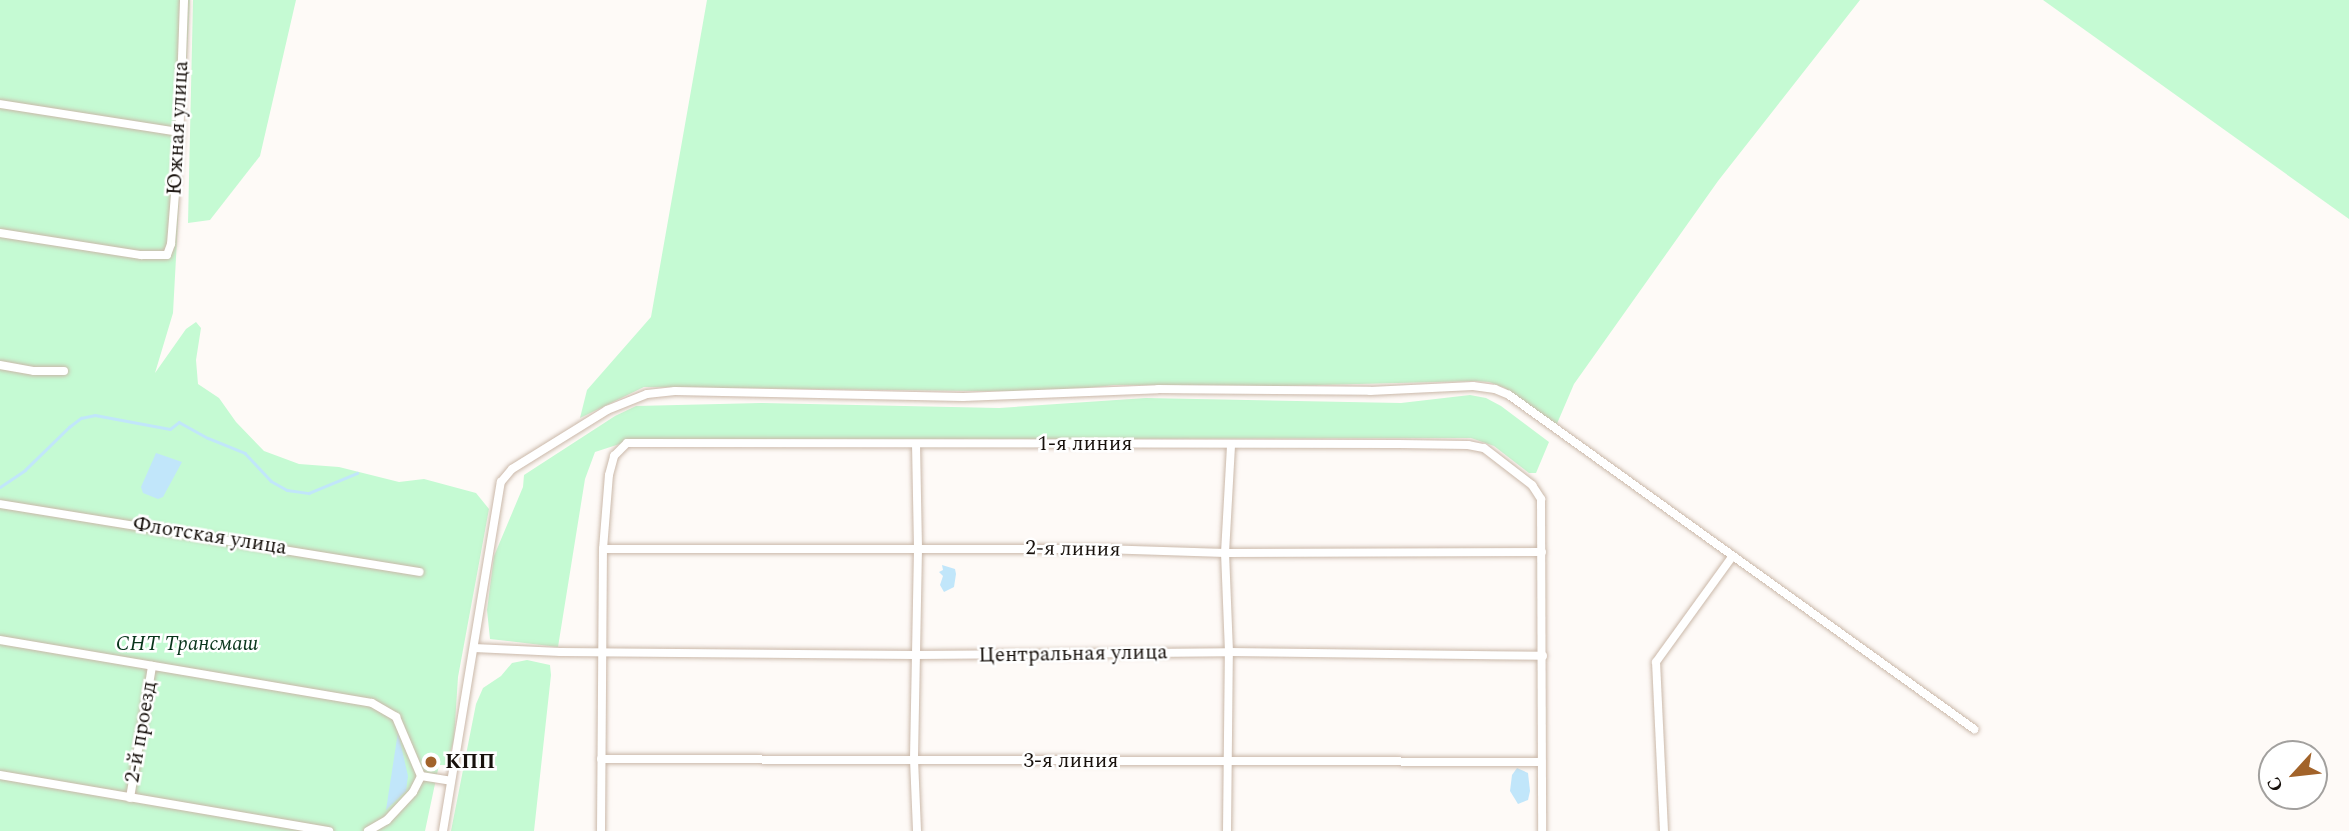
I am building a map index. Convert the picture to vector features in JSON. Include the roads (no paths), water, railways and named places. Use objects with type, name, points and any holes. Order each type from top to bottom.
[{"type":"street","name":"Южная улица","points":[[0,233],[141,255],[166,256],[171,244],[179,132],[184,0]]},
{"type":"street","points":[[0,104],[179,132]]},
{"type":"street","points":[[0,365],[34,371],[64,371]]},
{"type":"street","points":[[443,831],[501,482],[512,469],[607,410],[647,394],[675,391],[963,397],[1158,389],[1370,391],[1473,386],[1495,388],[1509,395],[1974,729]]},
{"type":"street","name":"1-я линия","points":[[603,549],[609,475],[614,456],[627,443],[1231,444],[1468,445],[1484,448],[1532,485],[1541,499],[1542,551]]},
{"type":"street","points":[[916,444],[918,549],[914,759],[917,831]]},
{"type":"street","points":[[1227,831],[1229,652],[1225,553],[1231,444]]},
{"type":"street","name":"Флотская улица","points":[[0,504],[420,572]]},
{"type":"street","points":[[601,831],[603,549]]},
{"type":"street","name":"2-я линия","points":[[603,549],[1225,553],[1542,551]]},
{"type":"street","points":[[1542,551],[1542,831]]},
{"type":"street","points":[[1664,831],[1656,662],[1732,557]]},
{"type":"street","points":[[0,640],[372,703],[396,717],[421,776]]},
{"type":"street","name":"Центральная улица","points":[[474,648],[915,655],[1229,652],[1543,656]]},
{"type":"street","name":"2-й проезд","points":[[130,798],[152,666]]},
{"type":"street","name":"3-я линия","points":[[601,759],[1541,762]]},
{"type":"street","points":[[0,775],[329,831]]},
{"type":"street","points":[[421,776],[452,782]]},
{"type":"street","points":[[368,831],[387,820],[402,805],[421,776]]},
{"type":"water","points":[[156,453],[182,462],[163,497],[158,499],[143,493],[141,487]]},
{"type":"water","points":[[942,565],[955,569],[956,574],[954,587],[944,592],[940,585],[943,576],[939,572],[943,570]]},
{"type":"water","points":[[398,732],[408,776],[406,791],[386,810]]},
{"type":"water","points":[[1517,768],[1528,773],[1530,791],[1528,800],[1518,804],[1510,791],[1512,775]]},
{"type":"waterway","points":[[0,487],[25,470],[69,427],[81,418],[95,415],[170,429],[179,422],[208,438],[245,453],[271,481],[287,490],[309,493],[357,473]]},
{"type":"place","name":"КПП","points":[[431,762]]},
{"type":"park label","name":"СНТ Трансмаш","points":[[187,644]]}]
